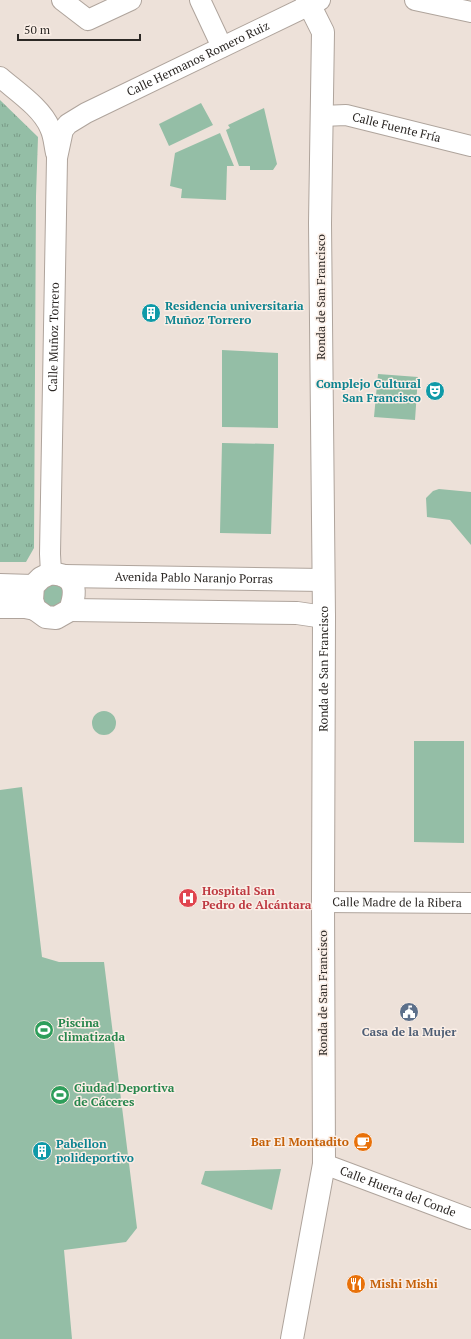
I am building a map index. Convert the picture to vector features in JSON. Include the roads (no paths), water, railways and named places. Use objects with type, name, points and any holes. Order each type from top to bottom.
[{"type":"main road","name":"Ronda de San Francisco","points":[[292,1339],[324,1164],[324,617],[320,223],[323,32],[312,1]]},
{"type":"main road","name":"Avenida Pablo Naranjo Porras","points":[[58,574],[323,580]]},
{"type":"main road","points":[[35,609],[32,600],[33,586],[41,578],[58,574],[72,583],[74,597],[70,610]]},
{"type":"main road","points":[[0,585],[33,586]]},
{"type":"main road","points":[[0,607],[25,607],[35,609],[46,617],[56,618],[70,610],[296,613],[324,617]]},
{"type":"street","points":[[62,0],[88,20],[131,0]]},
{"type":"street","points":[[200,0],[222,47]]},
{"type":"street","points":[[415,0],[471,12]]},
{"type":"street","name":"Calle Hermanos Romero Ruiz","points":[[81,116],[312,1]]},
{"type":"street","points":[[0,77],[35,107],[46,120],[51,130],[57,158]]},
{"type":"street","points":[[35,107],[54,117],[81,116]]},
{"type":"street","name":"Calle Fuente Fría","points":[[322,116],[346,115],[471,146]]},
{"type":"street","name":"Calle Muñoz Torrero","points":[[58,574],[50,554],[57,158],[63,130],[68,124],[81,116]]},
{"type":"street","name":"Calle Madre de la Ribera","points":[[323,902],[471,903]]},
{"type":"street","name":"Calle Huerta del Conde","points":[[324,1164],[471,1219]]},
{"type":"place","name":"Residencia universitaria Muñoz Torrero","points":[[151,313]]},
{"type":"place","name":"Complejo Cultural San Francisco","points":[[435,391]]},
{"type":"place","name":"Hospital San Pedro de Alcántara","points":[[188,898]]},
{"type":"place","name":"Casa de la Mujer","points":[[409,1012]]},
{"type":"place","name":"Piscina climatizada","points":[[44,1030]]},
{"type":"place","name":"Ciudad Deportiva de Cáceres","points":[[60,1095]]},
{"type":"place","name":"Bar El Montadito","points":[[363,1142]]},
{"type":"place","name":"Pabellon polideportivo","points":[[42,1151]]},
{"type":"place","name":"Mishi Mishi","points":[[356,1284]]}]
